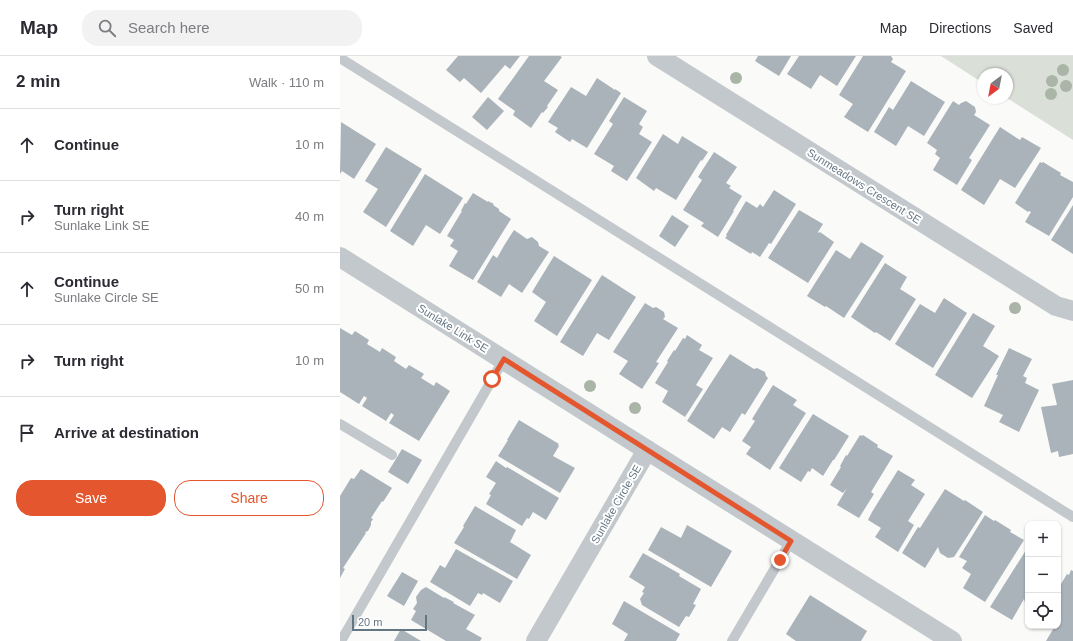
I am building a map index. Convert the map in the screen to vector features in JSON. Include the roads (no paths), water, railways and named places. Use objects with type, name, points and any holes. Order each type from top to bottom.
[{"type":"street","name":"Sunmeadows Crescent SE","points":[[657,56],[1056,306],[1073,311]]},
{"type":"street","name":"Sunlake Link SE","points":[[340,257],[647,450]]},
{"type":"street","points":[[647,450],[947,640]]},
{"type":"street","name":"Sunlake Circle SE","points":[[536,641],[647,450]]},
{"type":"lane","points":[[340,58],[1073,517]]},
{"type":"lane","points":[[341,641],[504,359]]},
{"type":"lane","points":[[341,426],[392,455]]},
{"type":"lane","points":[[732,641],[791,541]]}]
